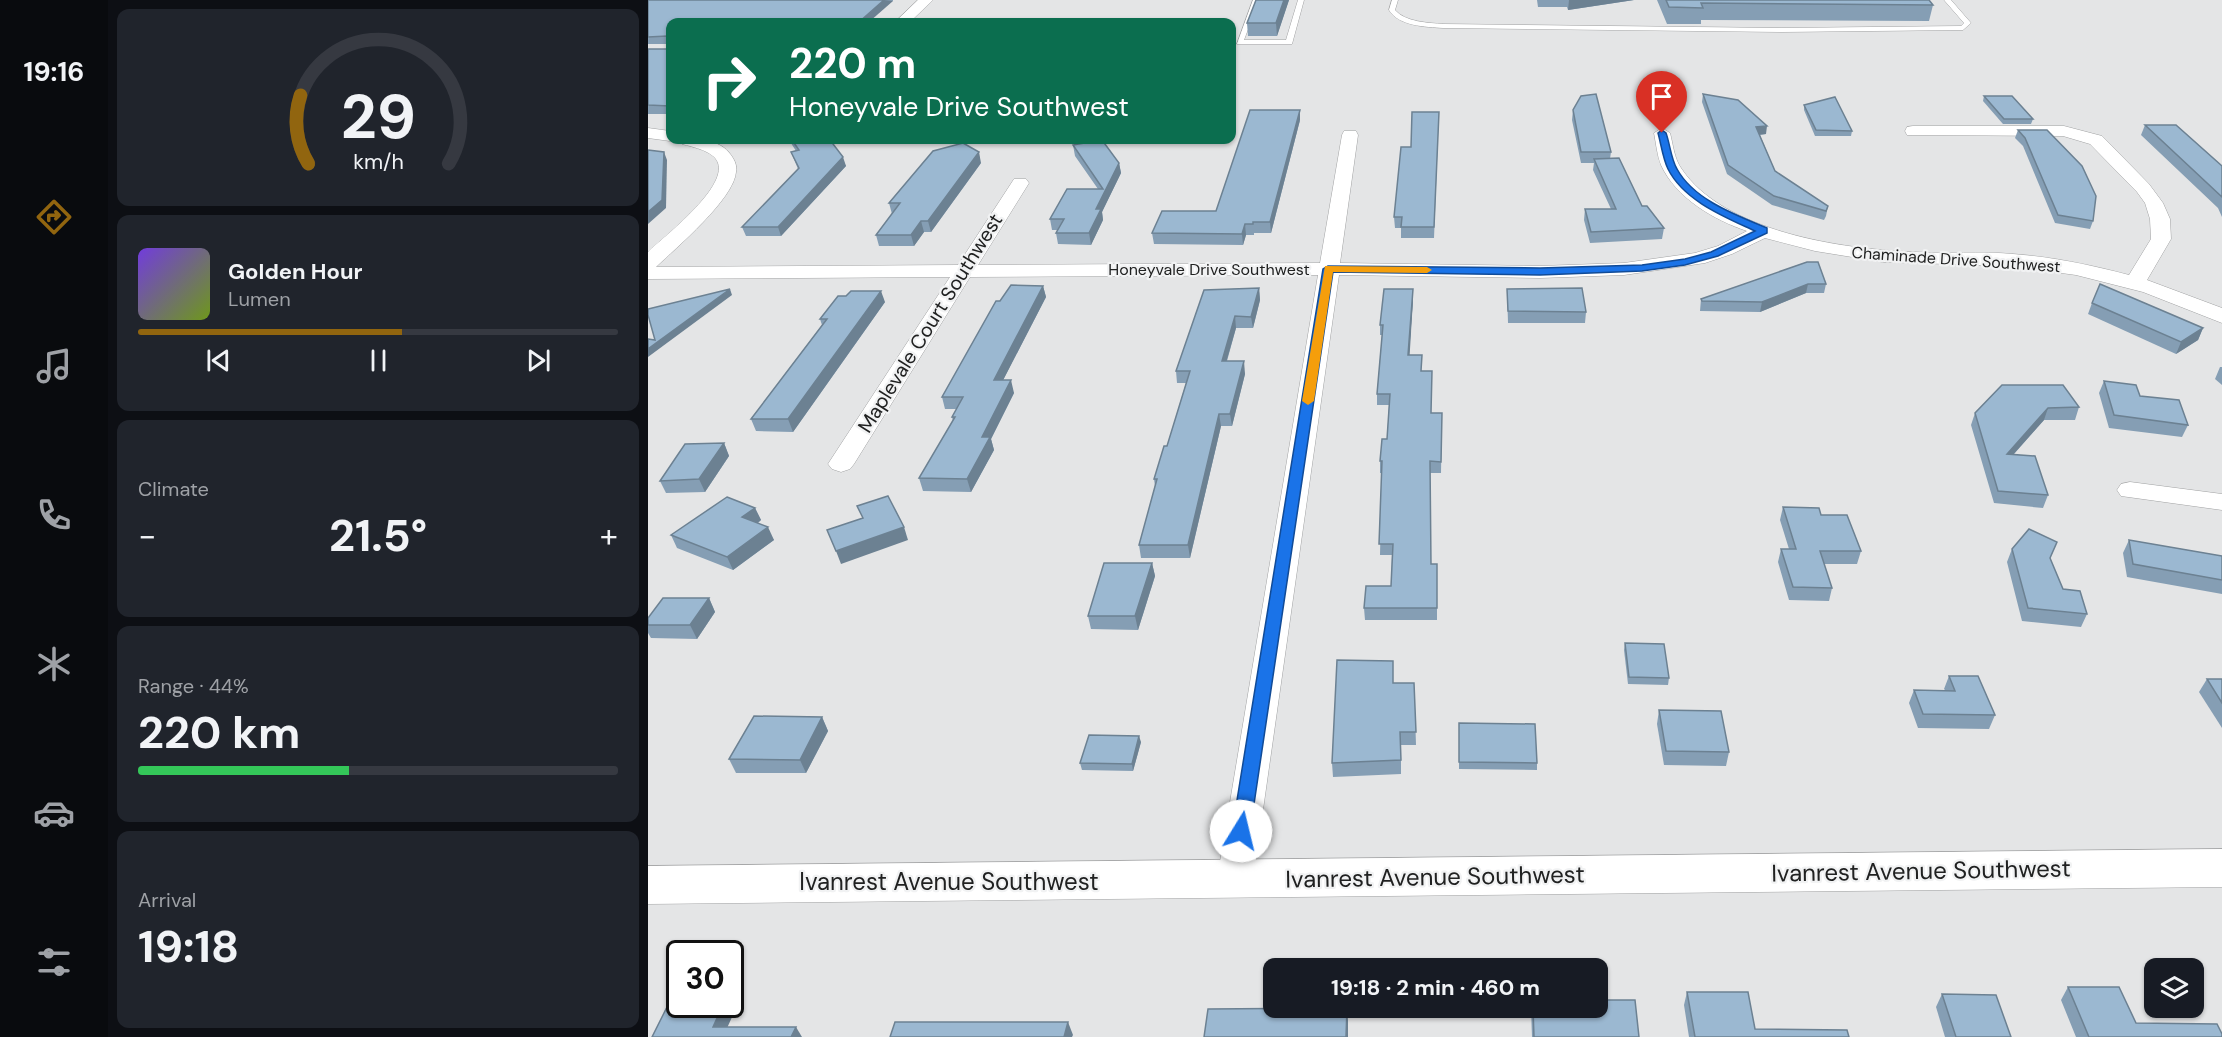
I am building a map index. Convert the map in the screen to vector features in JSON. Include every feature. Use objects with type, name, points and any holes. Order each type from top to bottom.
[{"type":"street","points":[[906,18],[926,0]]},
{"type":"street","points":[[1912,131],[2064,131],[2096,140],[2144,188],[2154,203],[2160,219],[2161,239],[2135,283]]},
{"type":"street","points":[[648,133],[666,135]]},
{"type":"street","name":"Chaminade Drive Southwest","points":[[1662,133],[1672,168],[1685,186],[1719,210],[1763,231],[1858,253],[1909,258],[2024,261],[2072,268],[2135,283],[2222,315]]},
{"type":"street","points":[[1234,880],[1350,135]]},
{"type":"street","points":[[648,263],[714,200],[726,184],[729,173],[728,164],[722,155],[700,144]]},
{"type":"street","name":"Maplevale Court Southwest","points":[[841,464],[1020,183]]},
{"type":"street","name":"Honeyvale Drive Southwest","points":[[648,273],[1328,269],[1540,272],[1642,268],[1685,262],[1715,254],[1763,231]]},
{"type":"street","points":[[2130,490],[2222,502]]},
{"type":"street","name":"Ivanrest Avenue Southwest","points":[[648,885],[2222,868]]},
{"type":"lane","points":[[1256,0],[1240,42],[1289,42],[1301,0]]},
{"type":"lane","points":[[1395,0],[1392,10],[1395,15],[1420,24],[1443,26],[1782,30],[1963,28],[1968,23],[1947,0]]},
{"type":"building","points":[[648,0],[884,0],[864,18],[666,18],[666,36],[648,37]]},
{"type":"building","points":[[1256,0],[1284,0],[1276,23],[1247,23]]},
{"type":"building","points":[[1666,0],[1929,0],[1933,5],[1701,3],[1703,8],[1669,7]]},
{"type":"building","points":[[648,49],[666,49],[666,106],[648,105]]},
{"type":"building","points":[[1596,94],[1611,152],[1581,152],[1573,110],[1581,96]]},
{"type":"building","points":[[1703,94],[1738,100],[1767,126],[1756,127],[1775,171],[1828,206],[1826,211],[1774,196],[1728,165]]},
{"type":"building","points":[[1984,96],[2012,96],[2033,119],[2004,119]]},
{"type":"building","points":[[1835,97],[1852,131],[1816,130],[1804,105]]},
{"type":"building","points":[[1250,110],[1300,110],[1270,222],[1245,224],[1242,234],[1152,233],[1162,211],[1216,211]]},
{"type":"building","points":[[1412,112],[1439,112],[1434,227],[1401,227],[1402,217],[1394,217],[1401,147],[1411,147]]},
{"type":"building","points":[[2145,125],[2176,125],[2222,166],[2222,197]]},
{"type":"building","points":[[2018,130],[2047,130],[2082,166],[2096,196],[2093,221],[2058,215],[2025,138]]},
{"type":"building","points":[[795,144],[833,144],[843,157],[778,227],[742,227],[799,168],[791,152],[799,150]]},
{"type":"building","points":[[965,144],[979,152],[928,221],[921,221],[911,235],[876,235],[900,203],[889,203],[933,151]]},
{"type":"building","points":[[1105,144],[1119,163],[1096,209],[1101,209],[1089,233],[1056,233],[1064,219],[1050,219],[1067,189],[1103,189],[1073,145]]},
{"type":"building","points":[[648,150],[664,152],[662,200],[648,212]]},
{"type":"building","points":[[1619,158],[1642,206],[1647,206],[1664,228],[1591,232],[1585,209],[1616,209],[1594,159]]},
{"type":"building","points":[[1807,262],[1818,262],[1826,284],[1808,284],[1762,302],[1702,301],[1701,299]]},
{"type":"building","points":[[2100,284],[2203,328],[2181,342],[2092,303]]},
{"type":"building","points":[[1011,285],[1043,286],[994,380],[1011,380],[982,437],[990,437],[967,479],[919,478],[955,417],[952,417],[963,397],[942,397],[996,301],[1000,301]]},
{"type":"building","points":[[1259,288],[1251,317],[1235,316],[1222,361],[1244,361],[1230,414],[1219,414],[1188,545],[1139,545],[1157,479],[1154,479],[1164,446],[1167,446],[1190,371],[1176,371],[1204,290]]},
{"type":"building","points":[[1582,288],[1586,312],[1508,311],[1507,289]]},
{"type":"building","points":[[730,289],[648,349],[648,339],[655,340],[648,309]]},
{"type":"building","points":[[1384,289],[1413,289],[1408,355],[1422,355],[1421,371],[1432,371],[1431,413],[1442,413],[1441,462],[1430,461],[1431,564],[1437,564],[1437,608],[1364,608],[1366,586],[1391,586],[1393,544],[1379,544],[1382,461],[1380,461],[1382,439],[1387,439],[1390,394],[1377,394]]},
{"type":"building","points":[[851,291],[881,291],[788,419],[751,419],[827,319],[820,319],[838,296],[846,296]]},
{"type":"building","points":[[2104,381],[2136,385],[2140,396],[2179,400],[2188,425],[2114,415]]},
{"type":"building","points":[[2002,385],[2063,385],[2079,407],[2048,408],[2007,454],[2035,456],[2048,495],[1998,491],[1975,413]]},
{"type":"building","points":[[724,443],[699,479],[660,481],[685,444]]},
{"type":"building","points":[[888,496],[904,527],[836,551],[827,530],[863,518],[857,506]]},
{"type":"building","points":[[727,497],[755,508],[742,517],[768,527],[727,557],[671,535]]},
{"type":"building","points":[[1783,507],[1819,508],[1821,515],[1847,515],[1861,551],[1820,551],[1832,588],[1793,587],[1781,549],[1796,549]]},
{"type":"building","points":[[2029,529],[2057,542],[2050,558],[2063,589],[2080,591],[2087,614],[2028,608],[2012,549]]},
{"type":"building","points":[[2129,540],[2222,556],[2222,580],[2133,564]]},
{"type":"building","points":[[1104,563],[1152,563],[1135,616],[1088,616]]},
{"type":"building","points":[[663,598],[709,598],[690,625],[648,625],[648,618]]},
{"type":"building","points":[[1625,643],[1664,644],[1669,678],[1629,677]]},
{"type":"building","points":[[1337,660],[1393,661],[1393,683],[1414,683],[1416,732],[1400,732],[1401,760],[1332,763]]},
{"type":"building","points":[[1949,676],[1978,676],[1995,715],[1923,714],[1914,690],[1955,691]]},
{"type":"building","points":[[2207,679],[2222,679],[2222,703]]},
{"type":"building","points":[[1659,710],[1721,711],[1729,752],[1666,751]]},
{"type":"building","points":[[754,716],[822,717],[800,760],[729,759]]},
{"type":"building","points":[[1459,723],[1535,724],[1537,763],[1459,762]]},
{"type":"building","points":[[1089,735],[1139,736],[1132,764],[1080,763]]},
{"type":"building","points":[[2068,987],[2119,987],[2136,1023],[2217,1024],[2222,1037],[2089,1037]]},
{"type":"building","points":[[1687,992],[1748,992],[1755,1029],[1847,1030],[1849,1037],[1695,1037]]},
{"type":"building","points":[[1942,994],[1996,995],[2011,1037],[1956,1037]]},
{"type":"building","points":[[1608,1000],[1635,1000],[1639,1037],[1534,1037],[1533,1018],[1608,1018]]},
{"type":"building","points":[[666,1009],[666,1018],[717,1018],[713,1027],[796,1027],[791,1037],[652,1037]]},
{"type":"building","points":[[1208,1009],[1263,1009],[1263,1018],[1347,1018],[1346,1037],[1204,1037]]},
{"type":"building","points":[[895,1022],[1068,1022],[1064,1037],[890,1037]]},
{"type":"slow traffic","points":[[1308,401],[1328,269],[1427,270]]},
{"type":"route","points":[[1241,831],[1328,269],[1540,272],[1654,267],[1715,254],[1763,231],[1719,210],[1685,186],[1668,159],[1662,133]]}]
